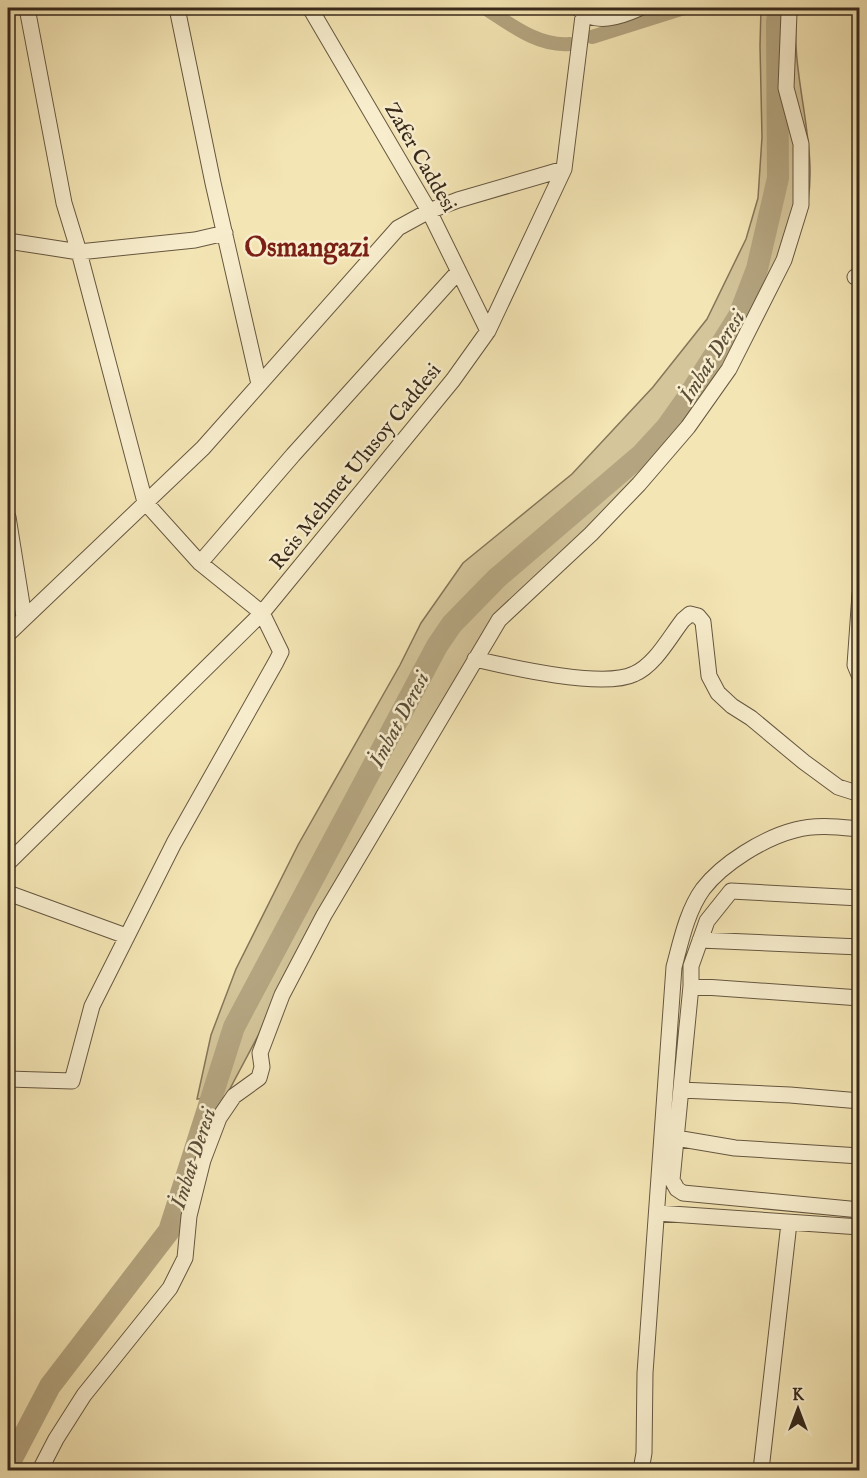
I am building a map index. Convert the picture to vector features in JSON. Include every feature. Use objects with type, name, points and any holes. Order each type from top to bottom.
[{"type":"street","points":[[8,1079],[72,1081],[92,1006],[126,936],[174,843],[281,651],[262,613],[200,563],[145,502],[80,252],[63,203],[27,8]]},
{"type":"street","points":[[177,8],[213,183],[259,384]]},
{"type":"street","name":"Zafer Caddesi","points":[[310,8],[429,211],[488,331]]},
{"type":"street","points":[[582,10],[606,19],[640,8]]},
{"type":"street","points":[[40,1470],[56,1439],[84,1395],[170,1288],[185,1258],[189,1216],[203,1160],[219,1118],[234,1096],[259,1078],[262,1067],[260,1053],[282,995],[324,915],[499,620],[591,534],[639,484],[688,426],[729,369],[784,260],[801,205],[801,144],[786,87],[789,14],[792,8]]},
{"type":"street","name":"Reis Mehmet Ulusoy Caddesi","points":[[8,863],[262,613],[453,380],[488,331],[564,169],[582,10]]},
{"type":"street","points":[[8,634],[203,448],[398,228],[429,211],[458,200],[564,169]]},
{"type":"street","points":[[8,241],[80,252],[195,240],[225,233]]},
{"type":"street","points":[[200,563],[293,455],[458,272]]},
{"type":"street","points":[[8,526],[24,617]]},
{"type":"street","points":[[860,594],[855,665],[860,676]]},
{"type":"street","points":[[475,659],[588,679],[619,679],[633,675],[648,666],[683,620],[690,614],[698,616],[704,622],[709,676],[718,693],[838,787],[860,794]]},
{"type":"street","points":[[641,1470],[644,1453],[645,1373],[674,967],[686,924],[703,889],[729,864],[763,841],[796,829],[831,826],[860,829]]},
{"type":"street","points":[[860,898],[731,891],[706,921],[691,966],[672,1180],[677,1189],[683,1193],[860,1210]]},
{"type":"street","points":[[8,893],[126,936]]},
{"type":"street","points":[[700,940],[860,946]]},
{"type":"street","points":[[691,986],[860,998]]},
{"type":"street","points":[[681,1090],[860,1101]]},
{"type":"street","points":[[676,1138],[735,1148],[860,1156]]},
{"type":"street","points":[[657,1213],[860,1227]]},
{"type":"street","points":[[761,1470],[789,1223]]},
{"type":"shaded area","points":[[761,8],[797,8],[797,63],[809,146],[810,173],[808,200],[802,226],[727,361],[684,424],[646,472],[504,607],[290,964],[260,1032],[225,1098],[197,1099],[211,1035],[236,969],[298,845],[400,665],[421,623],[463,563],[572,474],[653,387],[707,319],[746,239],[758,198],[762,137]]},
{"type":"waterway","points":[[485,8],[536,38],[558,44],[570,44]]},
{"type":"waterway","points":[[592,37],[684,8]]},
{"type":"waterway","name":"İmbat Deresi","points":[[8,1466],[50,1386],[169,1231],[234,1027],[437,646],[452,624],[497,578],[642,454],[666,428],[739,316],[757,269],[778,178],[777,22],[779,8]]},
{"type":"district","name":"Osmangazi","points":[[307,247]]}]
